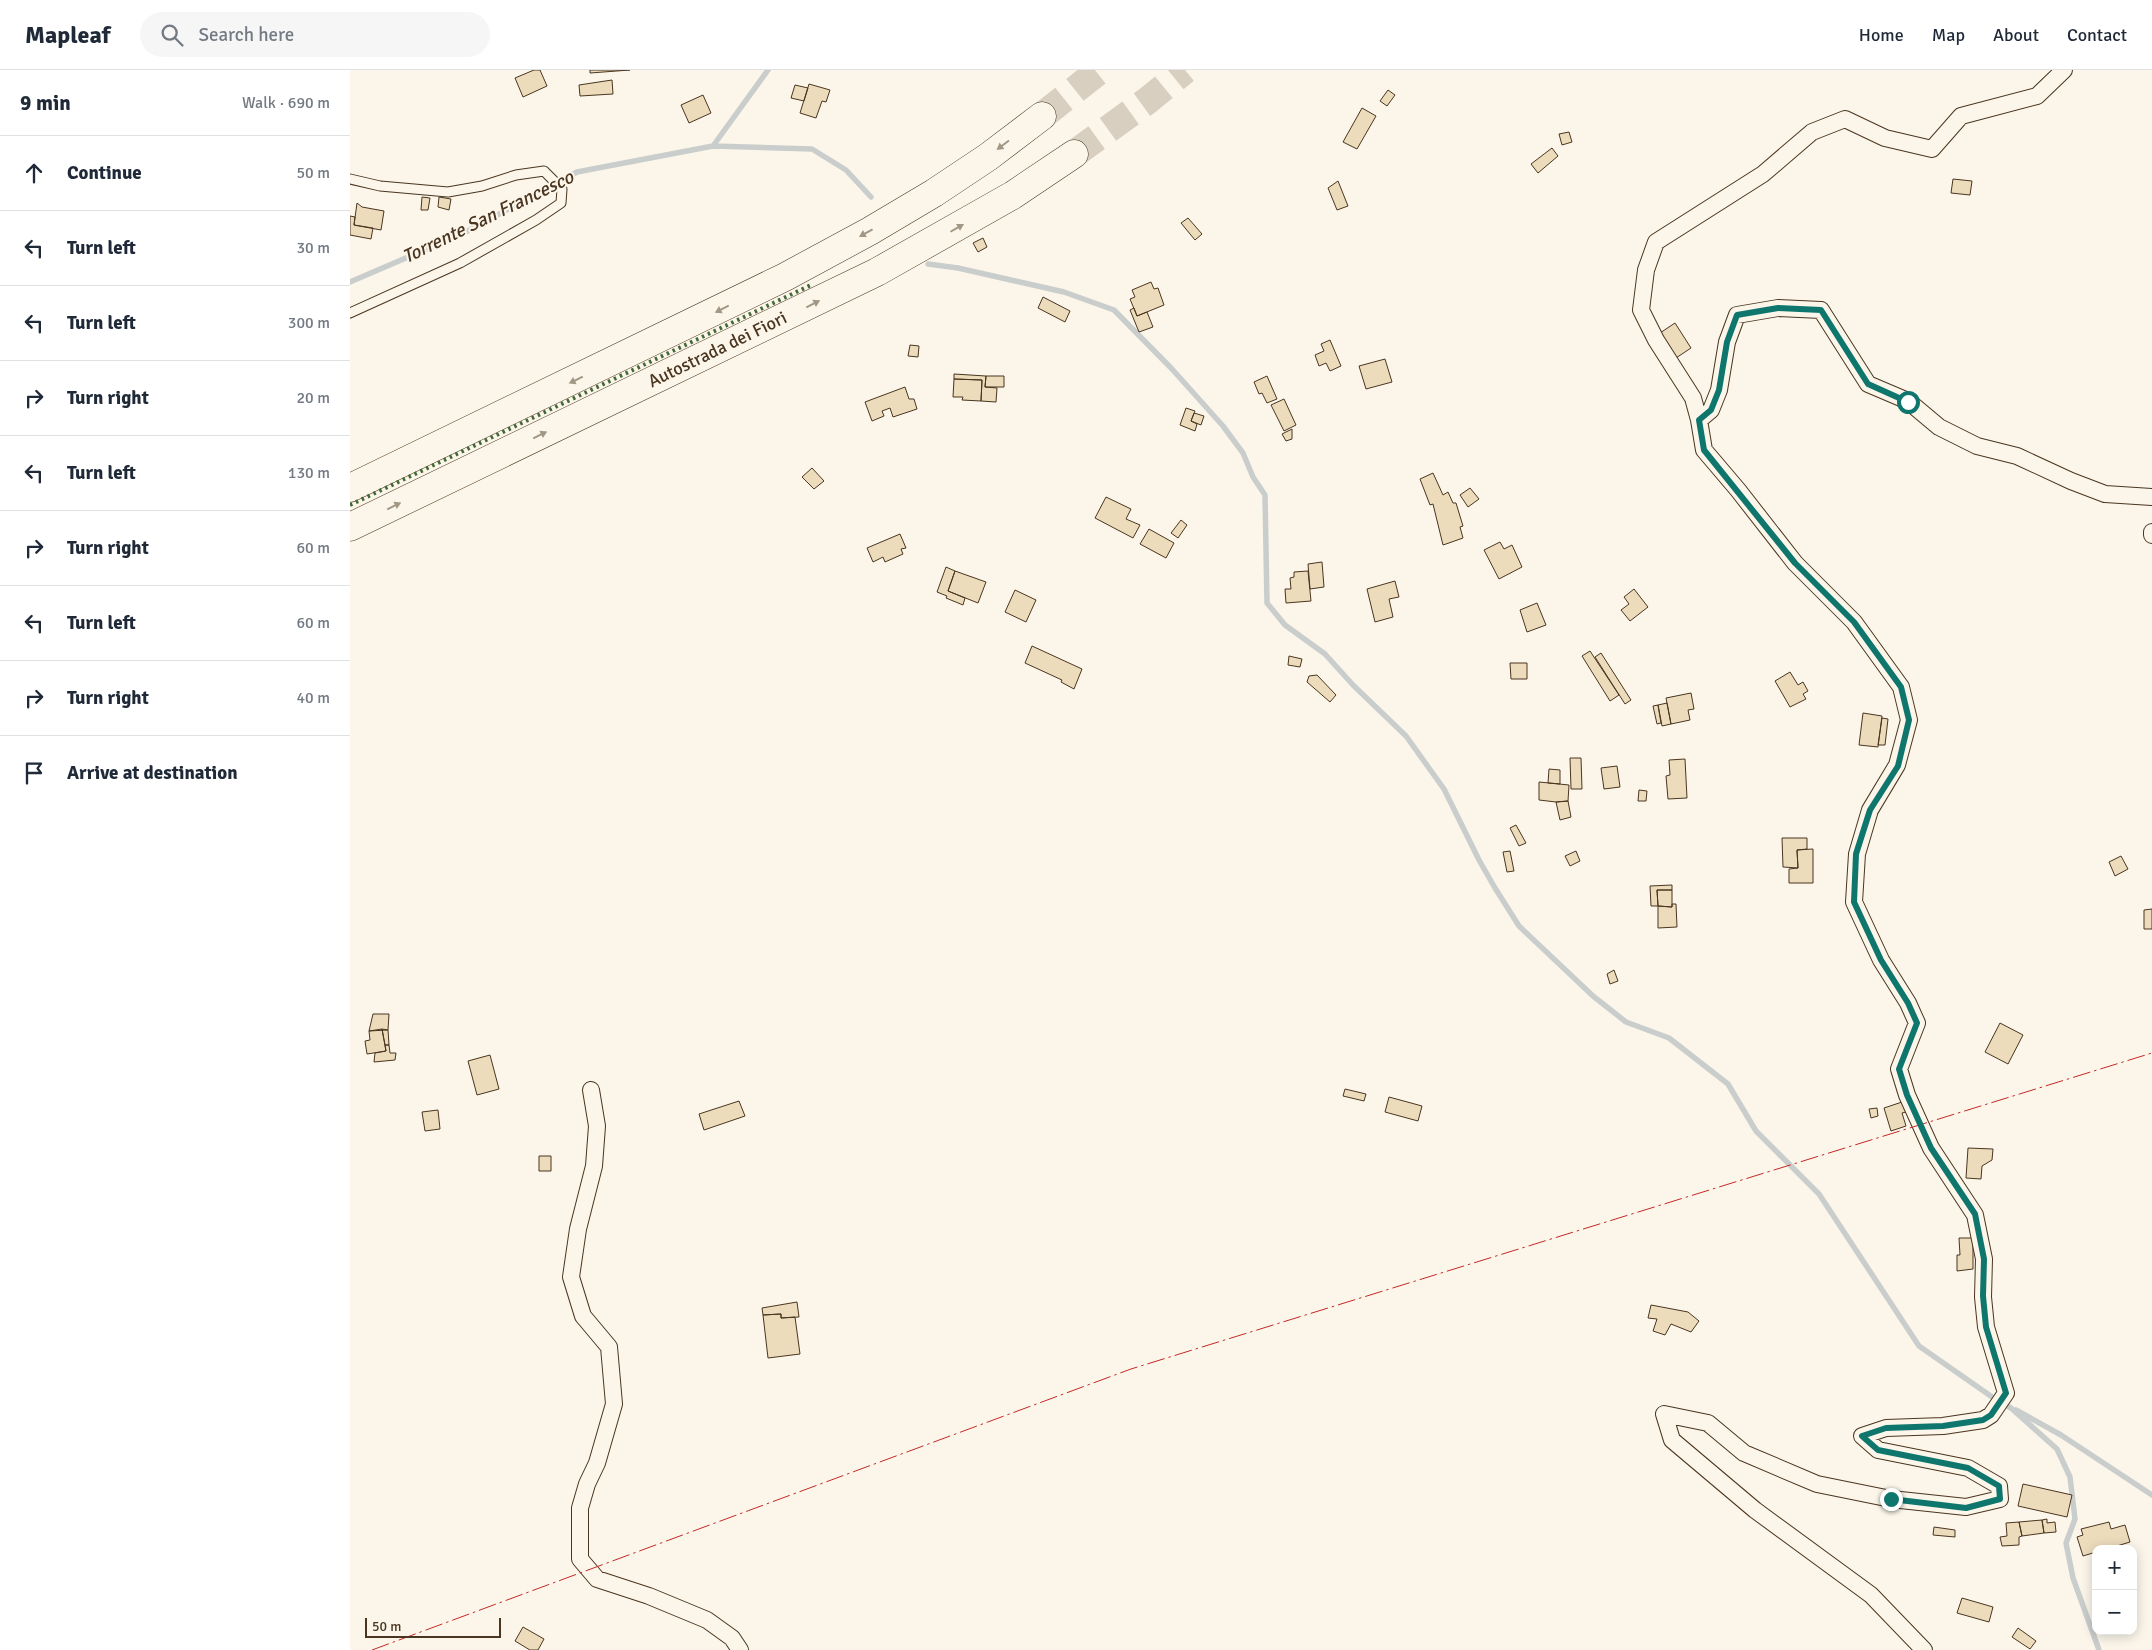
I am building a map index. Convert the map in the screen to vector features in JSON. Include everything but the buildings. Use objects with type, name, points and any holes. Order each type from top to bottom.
[{"type":"highway","name":"Autostrada dei Fiori","points":[[350,488],[785,278],[870,231],[934,192],[988,157],[1042,116]]},
{"type":"highway","name":"Autostrada dei Fiori","points":[[350,527],[877,272],[1005,200],[1074,154]]},
{"type":"street","points":[[1924,1650],[1871,1595],[1755,1510],[1672,1440],[1664,1414],[1708,1423],[1744,1452],[1817,1484],[1891,1499],[1966,1508],[2000,1499],[1999,1486],[1968,1468],[1878,1450],[1862,1436],[1886,1428],[1943,1426],[1983,1420],[1991,1415],[2006,1393],[1986,1327],[1983,1296],[1984,1259],[1975,1214],[1931,1148],[1907,1095],[1899,1069],[1917,1023],[1908,1003],[1881,960],[1854,902],[1856,854],[1870,810],[1898,766],[1909,720],[1901,687],[1854,622],[1795,563],[1704,450],[1693,398],[1661,348],[1641,310],[1646,270],[1656,242],[1763,174],[1812,132],[1845,119],[1885,138],[1932,148],[1961,116],[2038,96],[2064,70]]},
{"type":"street","points":[[1699,420],[1711,410],[1719,390],[1727,342],[1737,315],[1778,308],[1821,310],[1868,384],[1908,402],[1939,427],[1977,446],[2016,456],[2105,494],[2152,497]]},
{"type":"street","points":[[591,1090],[597,1126],[594,1166],[578,1229],[571,1277],[583,1316],[609,1347],[614,1404],[598,1463],[587,1484],[580,1508],[580,1559],[596,1579],[649,1596],[707,1620],[732,1638],[740,1650]]},
{"type":"lane","points":[[350,179],[380,186],[448,192],[482,186],[516,175],[544,171],[562,188],[561,203],[536,220],[460,263],[350,313]]},
{"type":"waterway","name":"Torrente San Francesco","points":[[350,282],[464,233],[577,172],[713,146],[768,70]]},
{"type":"waterway","points":[[713,146],[812,149],[846,170],[871,197]]},
{"type":"waterway","points":[[928,264],[958,268],[1064,292],[1114,310],[1172,369],[1223,426],[1243,453],[1253,477],[1265,495],[1267,603],[1285,625],[1325,654],[1353,685],[1406,736],[1444,789],[1479,860],[1519,926],[1593,996],[1626,1022],[1669,1038],[1728,1084],[1756,1131],[1819,1194],[1919,1346],[2011,1408],[2057,1449],[2070,1477],[2075,1519],[2066,1543],[2073,1578],[2099,1650]]},
{"type":"waterway","points":[[2016,1410],[2061,1435],[2152,1495]]},
{"type":"tunnel","points":[[1042,116],[1100,70]]},
{"type":"tunnel","points":[[1074,154],[1147,101],[1185,70]]},
{"type":"hedge","points":[[350,505],[811,285]]},
{"type":"power","points":[[372,1650],[1131,1369],[2152,1053]]},
{"type":"route","points":[[1891,1499],[1966,1508],[2000,1499],[1999,1486],[1968,1468],[1878,1450],[1862,1436],[1886,1428],[1943,1426],[1983,1420],[1991,1415],[2006,1393],[1986,1327],[1983,1296],[1984,1259],[1975,1214],[1931,1148],[1907,1095],[1899,1069],[1917,1023],[1908,1003],[1881,960],[1854,902],[1856,854],[1870,810],[1898,766],[1909,720],[1901,687],[1854,622],[1795,563],[1704,450],[1699,420],[1711,410],[1719,390],[1727,342],[1737,315],[1778,308],[1821,310],[1868,384],[1908,402]]}]
